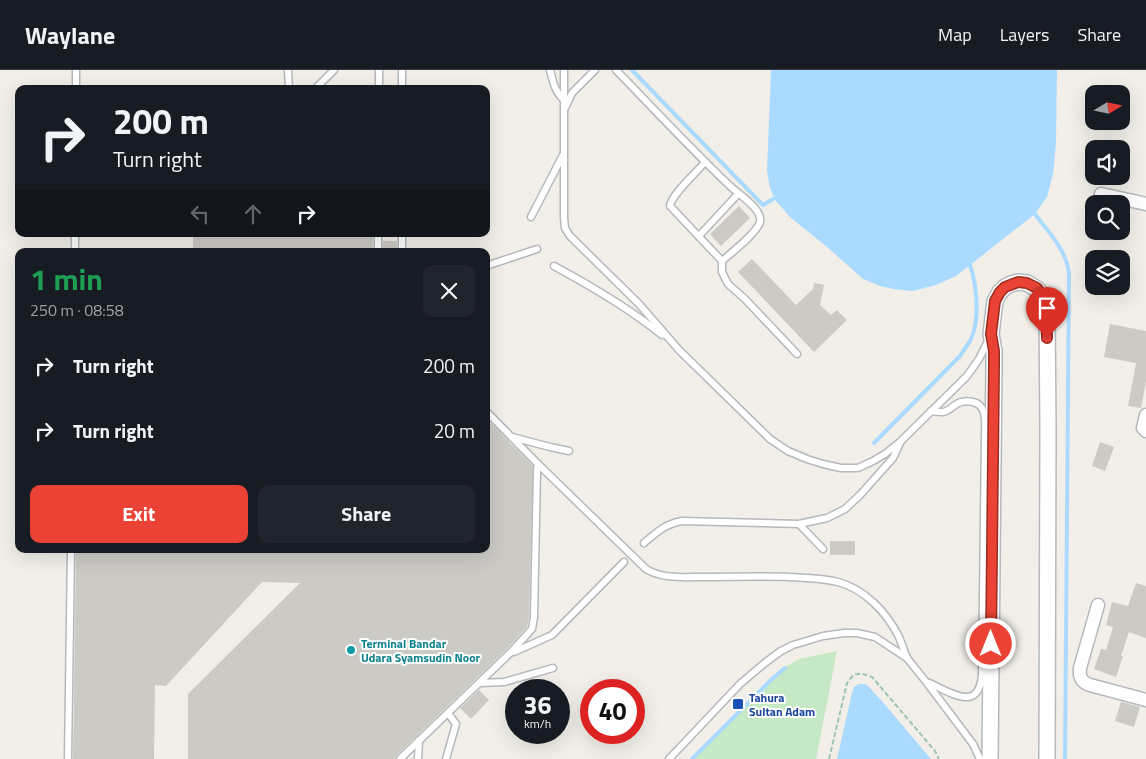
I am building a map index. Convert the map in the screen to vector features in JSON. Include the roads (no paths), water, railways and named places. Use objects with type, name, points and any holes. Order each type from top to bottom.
[{"type":"street","points":[[1101,194],[1146,204]]},
{"type":"street","points":[[990,759],[994,366],[991,334],[995,301],[1005,287],[1018,282],[1027,283],[1037,288],[1046,304],[1047,314],[1047,759]]},
{"type":"street","points":[[1146,415],[1144,428],[1146,431]]},
{"type":"street","points":[[1098,605],[1080,668],[1081,678],[1090,685],[1146,700]]},
{"type":"lane","points":[[76,70],[76,85]]},
{"type":"lane","points":[[288,70],[290,85]]},
{"type":"lane","points":[[320,85],[334,70]]},
{"type":"lane","points":[[379,70],[379,85]]},
{"type":"lane","points":[[402,70],[402,85]]},
{"type":"lane","points":[[550,70],[558,95],[564,100]]},
{"type":"lane","points":[[564,70],[565,228],[570,236],[639,304],[679,350]]},
{"type":"lane","points":[[564,109],[572,92],[595,70]]},
{"type":"lane","points":[[616,70],[705,162],[755,208],[759,215],[760,221],[757,229],[722,260]]},
{"type":"lane","points":[[531,218],[565,152]]},
{"type":"lane","points":[[705,162],[675,194],[670,201],[670,206],[722,260],[722,272],[728,284],[745,299],[797,354]]},
{"type":"lane","points":[[699,236],[738,194]]},
{"type":"lane","points":[[490,265],[537,249]]},
{"type":"lane","points":[[554,266],[642,318],[679,350],[770,439],[788,452],[842,468],[858,468],[885,454],[900,442],[967,376],[979,359],[991,334]]},
{"type":"lane","points":[[927,682],[965,698],[979,691],[982,676],[985,418],[981,406],[976,402],[959,402],[945,412],[931,411]]},
{"type":"lane","points":[[490,415],[646,569],[654,574],[696,577],[818,578],[840,583],[869,599],[881,610],[900,638],[907,658]]},
{"type":"lane","points":[[511,436],[569,451]]},
{"type":"lane","points":[[644,544],[663,527],[682,521],[799,524],[827,518],[845,509],[860,495],[894,458],[900,442]]},
{"type":"lane","points":[[400,759],[480,683],[532,629],[538,464]]},
{"type":"lane","points":[[799,524],[822,549]]},
{"type":"lane","points":[[68,759],[71,553]]},
{"type":"lane","points":[[510,653],[552,635],[624,562]]},
{"type":"lane","points":[[669,759],[746,679],[781,651],[793,645],[844,632],[875,637],[907,658],[974,744],[980,759]]},
{"type":"lane","points":[[480,683],[504,682],[554,668]]},
{"type":"lane","points":[[446,759],[456,724],[448,713]]},
{"type":"lane","points":[[418,759],[419,740]]},
{"type":"water","points":[[771,70],[1057,70],[1056,144],[1053,174],[1047,197],[1035,214],[956,276],[936,285],[913,291],[880,286],[863,279],[791,218],[776,201],[770,188],[767,171]]},
{"type":"water","points":[[859,684],[867,685],[931,759],[837,759],[852,693],[854,687]]},
{"type":"waterway","points":[[632,70],[763,205],[775,198]]},
{"type":"waterway","points":[[1035,214],[1060,249],[1069,273],[1065,759]]},
{"type":"waterway","points":[[874,443],[960,356],[970,341],[976,322],[976,292],[970,265]]},
{"type":"waterway","points":[[692,759],[785,668]]},
{"type":"place","name":"Terminal Bandar Udara Syamsudin Noor","points":[[351,650]]},
{"type":"place","name":"Tahura Sultan Adam","points":[[738,704]]}]
